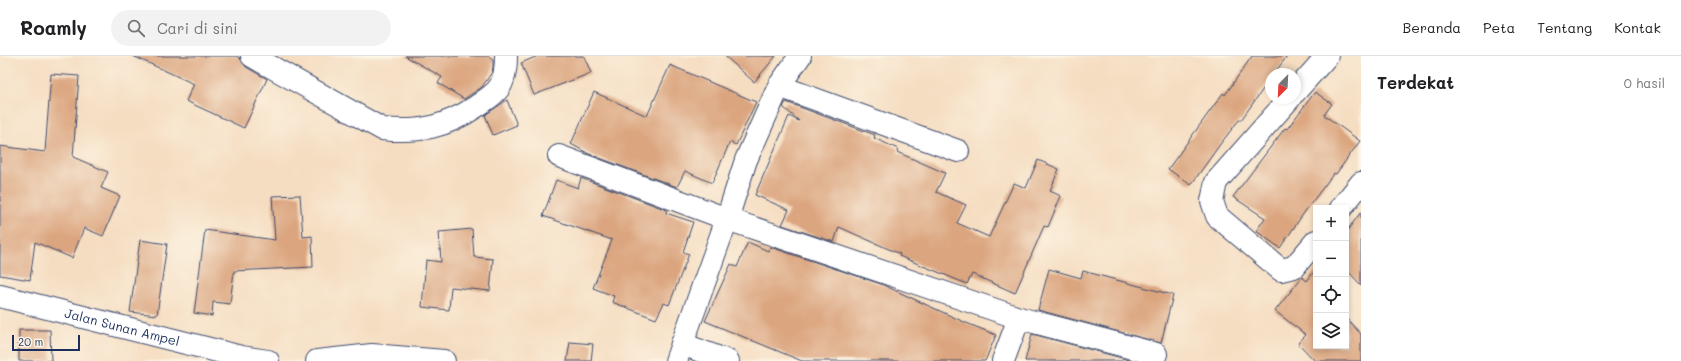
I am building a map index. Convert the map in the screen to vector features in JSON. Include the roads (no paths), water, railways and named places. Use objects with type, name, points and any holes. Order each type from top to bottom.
[{"type":"street","points":[[252,56],[382,129],[405,132],[435,128],[466,114],[485,101],[499,89],[506,68],[506,56]]},
{"type":"street","points":[[728,361],[679,353],[727,219],[746,160],[779,86],[800,56]]},
{"type":"street","points":[[1301,85],[1327,56]]},
{"type":"street","points":[[779,86],[958,151]]},
{"type":"street","points":[[1285,104],[1216,182],[1212,201],[1217,216],[1281,270],[1294,267],[1313,245]]},
{"type":"street","points":[[559,156],[727,219],[1018,318],[1156,354]]},
{"type":"street","points":[[1344,205],[1361,183]]},
{"type":"street","name":"Jalan Sunan Ampel","points":[[0,296],[241,357],[268,361]]},
{"type":"street","points":[[1002,361],[1018,318]]},
{"type":"street","points":[[317,361],[372,355],[444,361]]}]
